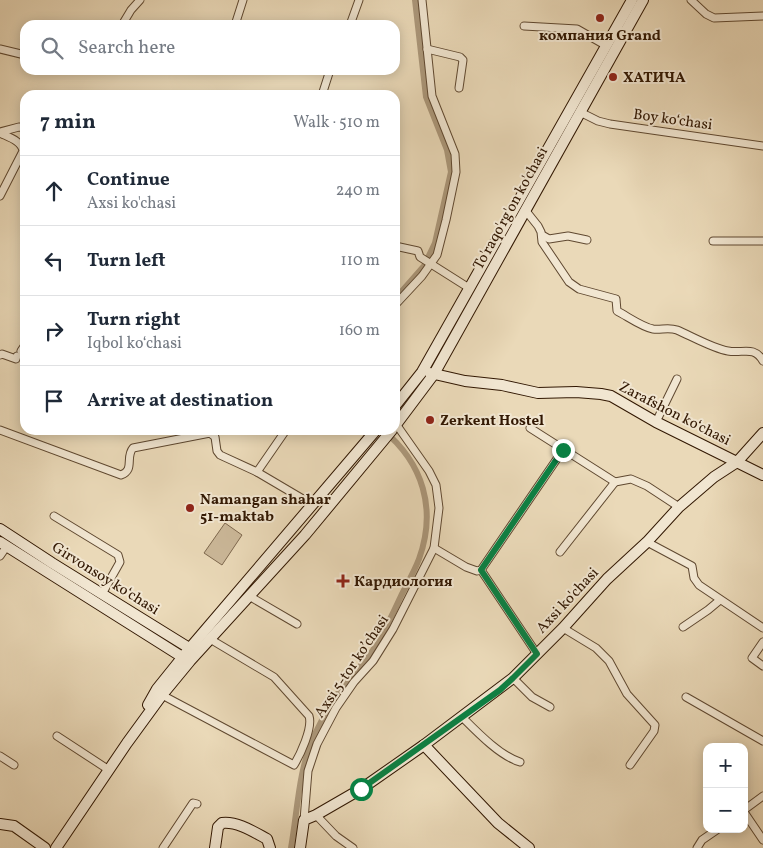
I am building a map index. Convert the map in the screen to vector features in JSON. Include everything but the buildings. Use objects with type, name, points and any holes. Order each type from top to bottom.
[{"type":"main road","name":"To'raqo'rg'on ko'chasi","points":[[400,400],[422,372],[632,0]]},
{"type":"main road","name":"To'raqo'rg'on ko'chasi","points":[[400,419],[434,374],[644,0]]},
{"type":"main road","name":"Zarafshon koʻchasi","points":[[422,372],[538,393],[576,392],[611,396],[656,422],[763,475]]},
{"type":"main road","name":"Axsi ko'chasi","points":[[304,820],[361,789],[462,718],[513,678],[563,628],[607,579],[647,542],[679,507],[714,477],[737,462],[763,433]]},
{"type":"main road","points":[[127,743],[157,689],[194,650],[372,435]]},
{"type":"main road","name":"To'raqo'rg'on ko'chasi","points":[[194,650],[210,639],[305,535],[388,435]]},
{"type":"main road","name":"Girvonsoy koʻchasi","points":[[0,529],[194,650]]},
{"type":"main road","name":"Girvonsoy koʻchasi","points":[[3,544],[186,659]]},
{"type":"main road","points":[[56,848],[186,659]]},
{"type":"main road","points":[[424,745],[498,823],[529,848]]},
{"type":"main road","points":[[300,848],[304,820]]},
{"type":"main road","points":[[215,848],[218,827],[226,822],[248,829],[267,839],[270,848]]},
{"type":"main road","points":[[0,824],[14,826],[44,848]]},
{"type":"street","points":[[125,20],[140,0]]},
{"type":"street","points":[[237,20],[243,0]]},
{"type":"street","points":[[352,20],[359,0]]},
{"type":"street","points":[[400,299],[428,263],[437,255],[454,186],[456,161],[451,143],[434,103],[422,0]]},
{"type":"street","points":[[691,0],[706,14],[714,18],[763,16]]},
{"type":"street","points":[[524,26],[577,28],[605,46]]},
{"type":"street","points":[[0,49],[20,54]]},
{"type":"street","points":[[428,49],[460,57],[463,60],[459,88]]},
{"type":"street","points":[[324,90],[328,75]]},
{"type":"street","name":"Boy koʻchasi","points":[[580,112],[598,121],[610,124],[763,146]]},
{"type":"street","points":[[0,132],[20,127]]},
{"type":"street","points":[[0,132],[20,143]]},
{"type":"street","points":[[0,196],[20,157]]},
{"type":"street","points":[[526,211],[542,232],[542,242],[569,282],[579,289],[616,300],[617,310],[652,329],[677,330],[726,351],[750,351],[762,355]]},
{"type":"street","points":[[542,235],[549,240],[568,236],[587,240]]},
{"type":"street","points":[[713,240],[763,241]]},
{"type":"street","points":[[400,247],[418,252],[420,257],[428,263],[469,288]]},
{"type":"street","points":[[0,355],[4,354],[16,358],[20,352]]},
{"type":"street","points":[[656,422],[677,379]]},
{"type":"street","points":[[530,428],[615,482]]},
{"type":"street","points":[[0,430],[121,475],[125,474],[129,469],[129,453],[133,448],[187,435]]},
{"type":"street","name":"Аxsi 5-tor koʼchasi","points":[[304,820],[308,771],[317,744],[336,708],[354,682],[373,661],[393,629],[434,548],[439,508],[436,485],[429,471],[400,433]]},
{"type":"street","points":[[214,435],[217,451],[220,455],[256,472],[313,506]]},
{"type":"street","points":[[256,472],[282,435]]},
{"type":"street","points":[[481,570],[563,450]]},
{"type":"street","points":[[560,552],[615,482],[631,479],[647,486],[679,507]]},
{"type":"street","points":[[54,516],[118,555],[120,562],[102,594]]},
{"type":"street","points":[[647,542],[692,566],[696,582],[763,628]]},
{"type":"street","points":[[0,556],[3,544]]},
{"type":"street","points":[[434,548],[466,567],[477,571],[481,570]]},
{"type":"street","points":[[481,570],[537,654]]},
{"type":"street","points":[[249,596],[297,624]]},
{"type":"street","points":[[683,627],[720,600]]},
{"type":"street","points":[[563,628],[596,648],[609,661],[627,694],[655,725],[654,731],[630,765]]},
{"type":"street","points":[[162,695],[294,766],[309,730],[309,716],[274,676],[210,639]]},
{"type":"street","points":[[763,642],[752,658],[763,666]]},
{"type":"street","points":[[513,678],[532,697],[550,706]]},
{"type":"street","points":[[686,697],[763,741]]},
{"type":"street","points":[[462,718],[480,735],[513,760],[520,762]]},
{"type":"street","points":[[57,736],[109,770]]},
{"type":"street","points":[[0,756],[14,765]]},
{"type":"street","points":[[748,808],[763,796]]},
{"type":"street","points":[[163,848],[193,804],[197,804]]},
{"type":"street","points":[[316,815],[336,836],[353,848]]},
{"type":"street","points":[[748,817],[763,840]]},
{"type":"street","points":[[697,848],[702,840],[712,833]]},
{"type":"shaded area","points":[[225,523],[242,535],[222,565],[204,553]]},
{"type":"waterway","points":[[400,293],[424,266],[435,243],[451,172],[447,150],[426,97],[415,0]]},
{"type":"waterway","points":[[291,848],[299,790],[305,762],[315,734],[336,697],[379,640],[415,569],[424,540],[427,522],[423,488],[417,472],[408,457],[388,435]]},
{"type":"place","name":"компания Grand","points":[[600,18]]},
{"type":"place","name":"ХАТИЧА","points":[[613,77]]},
{"type":"place","name":"Zerkent Hostel","points":[[430,420]]},
{"type":"place","name":"Namangan shahar 51-maktab","points":[[190,508]]},
{"type":"place","name":"Кардиология","points":[[343,581]]},
{"type":"route","points":[[361,789],[500,690],[537,654],[481,570],[563,450]]}]
